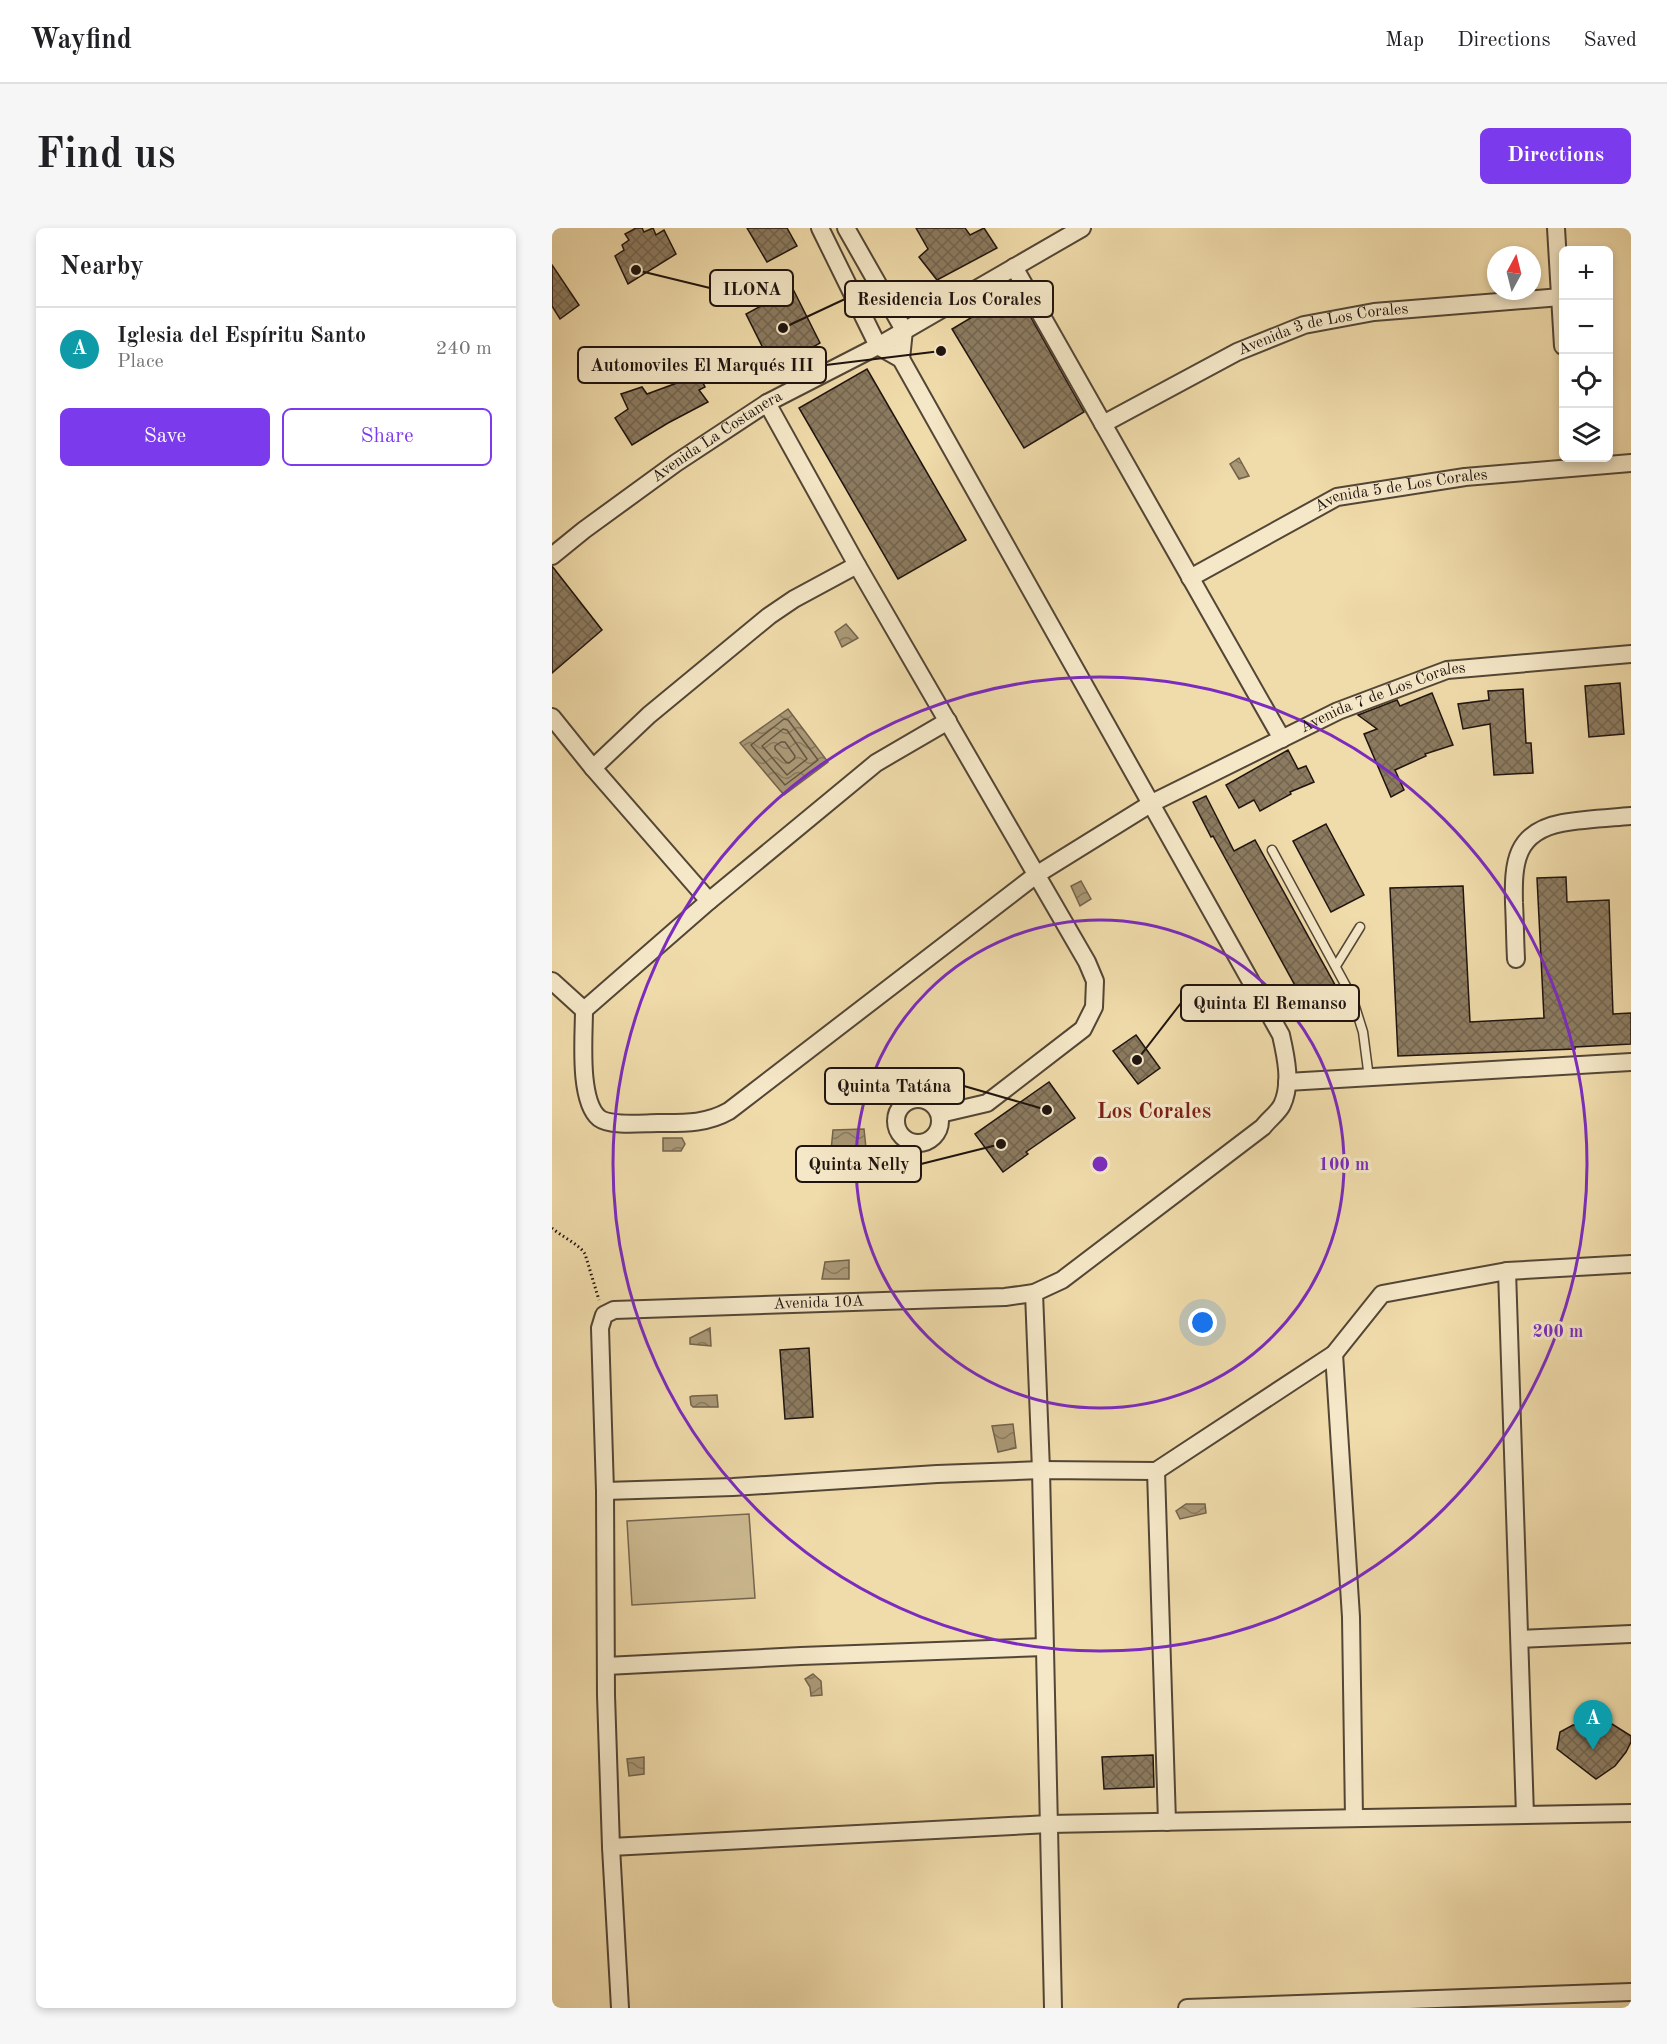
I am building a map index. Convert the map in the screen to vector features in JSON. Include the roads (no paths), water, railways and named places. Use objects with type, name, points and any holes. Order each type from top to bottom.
[{"type":"street","points":[[820,228],[878,345],[901,359],[904,330],[846,228]]},
{"type":"street","name":"Avenida La Costanera","points":[[552,556],[676,463],[767,403],[878,345],[1082,228]]},
{"type":"street","points":[[1556,228],[1559,269]]},
{"type":"street","points":[[1014,267],[1282,739]]},
{"type":"street","name":"Avenida 3 de Los Corales","points":[[1103,424],[1237,352],[1304,325],[1374,312],[1559,297]]},
{"type":"street","name":"Avenida 10A","points":[[605,1491],[600,1328],[604,1315],[614,1310],[1005,1297],[1034,1293],[1062,1280],[1263,1126],[1282,1106],[1288,1061],[1281,1035],[901,359]]},
{"type":"street","points":[[767,403],[857,565],[1087,962],[1095,981],[1094,1007],[1083,1029],[987,1103],[940,1114]]},
{"type":"street","name":"Avenida 5 de Los Corales","points":[[1190,578],[1337,497],[1568,463],[1631,463]]},
{"type":"street","points":[[593,768],[649,715],[769,616],[794,599],[857,565]]},
{"type":"street","name":"Avenida 7 de Los Corales","points":[[584,1010],[585,1079],[588,1101],[599,1118],[617,1124],[701,1122],[716,1119],[1036,875],[1152,803],[1338,711],[1447,670],[1631,654]]},
{"type":"street","points":[[552,717],[593,768],[709,901]]},
{"type":"street","points":[[552,981],[584,1010],[709,901],[876,763],[948,721]]},
{"type":"street","points":[[1516,958],[1513,873],[1524,843],[1535,834],[1560,824],[1631,816]]},
{"type":"street","points":[[1287,1082],[1631,1062]]},
{"type":"street","points":[[620,2008],[611,1847],[606,1666],[605,1491],[733,1487],[1041,1470],[1156,1471],[1334,1354],[1382,1294],[1507,1271],[1631,1264]]},
{"type":"street","points":[[1507,1271],[1525,1815]]},
{"type":"street","points":[[1034,1293],[1041,1470],[1053,2008]]},
{"type":"street","points":[[1334,1354],[1351,1617],[1354,1818]]},
{"type":"street","points":[[1156,1471],[1167,1822]]},
{"type":"street","points":[[1520,1639],[1631,1634]]},
{"type":"street","points":[[606,1666],[1044,1647]]},
{"type":"street","points":[[611,1847],[1049,1824],[1631,1812]]},
{"type":"street","points":[[1187,2008],[1341,2005],[1631,1992]]},
{"type":"lane","points":[[1272,850],[1352,997],[1363,1032],[1369,1078]]},
{"type":"lane","points":[[1336,966],[1360,927]]},
{"type":"water","points":[[1239,458],[1249,476],[1239,479],[1230,464]]},
{"type":"water","points":[[846,624],[858,638],[842,647],[835,632]]},
{"type":"water","points":[[788,709],[828,762],[784,795],[740,743]]},
{"type":"water","points":[[1081,881],[1091,899],[1080,906],[1071,886]]},
{"type":"water","points":[[864,1129],[866,1148],[831,1151],[833,1130]]},
{"type":"water","points":[[663,1138],[682,1138],[685,1144],[681,1151],[663,1151]]},
{"type":"water","points":[[849,1260],[849,1279],[822,1279],[825,1262]]},
{"type":"water","points":[[710,1328],[711,1346],[690,1344],[690,1338]]},
{"type":"water","points":[[717,1395],[718,1407],[693,1407],[691,1405],[690,1397],[692,1396]]},
{"type":"water","points":[[1013,1424],[1016,1448],[998,1452],[992,1426]]},
{"type":"water","points":[[1186,1504],[1205,1504],[1206,1513],[1180,1519],[1176,1511]]},
{"type":"water","points":[[813,1674],[821,1681],[822,1695],[811,1696],[810,1687],[805,1679]]},
{"type":"water","points":[[644,1757],[644,1774],[629,1776],[627,1759]]},
{"type":"place","name":"ILONA","points":[[636,270]]},
{"type":"place","name":"Residencia Los Corales","points":[[783,328]]},
{"type":"place","name":"Automoviles El Marqués III","points":[[941,351]]},
{"type":"place","name":"Quinta El Remanso","points":[[1137,1060]]},
{"type":"place","name":"Quinta Tatána","points":[[1047,1110]]},
{"type":"place","name":"Quinta Nelly","points":[[1001,1144]]},
{"type":"place","name":"Iglesia del Espíritu Santo","points":[[1593,1750]]},
{"type":"district","name":"Los Corales","points":[[1154,1112]]}]
